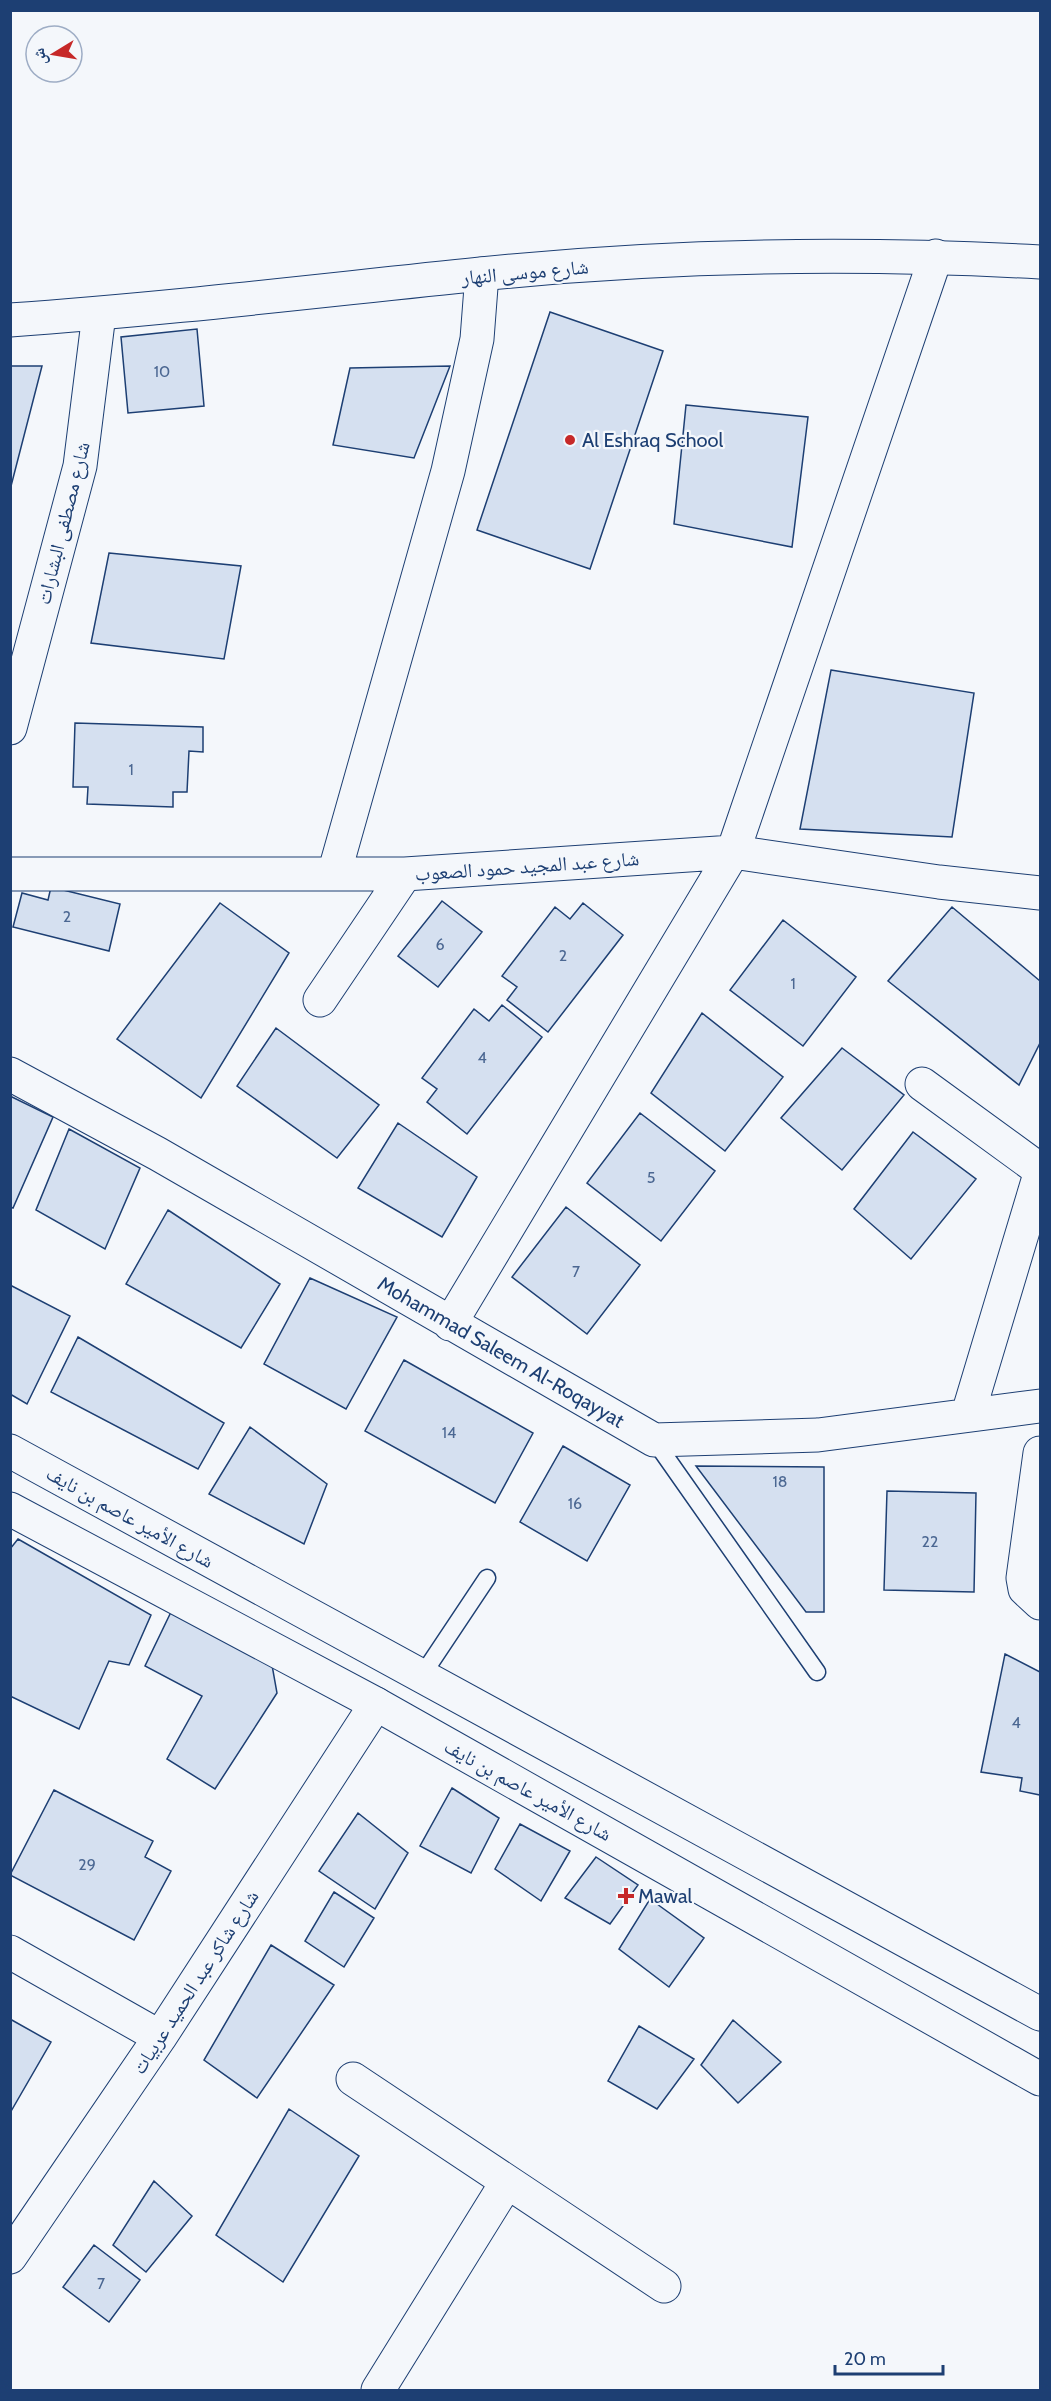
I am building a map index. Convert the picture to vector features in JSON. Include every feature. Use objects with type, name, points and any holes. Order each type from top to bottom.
[{"type":"street","name":"شارع موسى النهار","points":[[10,320],[99,314],[482,274],[752,257],[936,256],[1041,262]]},
{"type":"street","points":[[450,1324],[733,852],[936,256]]},
{"type":"street","points":[[334,874],[448,471],[477,339],[482,274]]},
{"type":"street","name":"شارع مصطفى البشارات","points":[[10,728],[80,466],[99,314]]},
{"type":"street","name":"شارع عبد المجيد حمود الصعوب","points":[[10,874],[405,874],[733,852],[939,882],[1041,893]]},
{"type":"street","points":[[320,1000],[405,874]]},
{"type":"street","name":"Mohammad Saleem Al-Roqayyat","points":[[10,1074],[158,1154],[654,1440]]},
{"type":"street","points":[[922,1084],[1041,1172],[968,1414]]},
{"type":"street","points":[[654,1440],[818,1435],[1041,1406]]},
{"type":"street","name":"شارع الأمير عاصم بن نايف","points":[[10,1451],[1041,2014]]},
{"type":"street","points":[[1041,1453],[1023,1578],[1025,1589],[1041,1604]]},
{"type":"street","name":"شارع الأمير عاصم بن نايف","points":[[10,1509],[376,1704],[1041,2079]]},
{"type":"street","name":"شارع شاكر عبد الحميد عربيات","points":[[10,2257],[160,2037],[376,1704]]},
{"type":"street","points":[[10,1952],[160,2037]]},
{"type":"street","points":[[353,2079],[664,2286]]},
{"type":"street","points":[[378,2391],[507,2182]]},
{"type":"lane","points":[[654,1440],[817,1672]]},
{"type":"lane","points":[[421,1677],[487,1578]]},
{"type":"building","name":"Al Eshraq School","points":[[550,312],[663,351],[590,569],[477,530]]},
{"type":"building","points":[[197,329],[204,406],[128,413],[121,337]]},
{"type":"building","points":[[10,366],[42,366],[10,490]]},
{"type":"building","points":[[450,366],[414,458],[333,445],[350,368]]},
{"type":"building","points":[[686,405],[808,417],[792,547],[674,524]]},
{"type":"building","points":[[109,553],[241,566],[224,659],[91,643]]},
{"type":"building","points":[[831,670],[974,693],[952,837],[800,829]]},
{"type":"building","points":[[75,723],[203,727],[203,752],[189,751],[187,792],[173,792],[173,807],[87,804],[88,787],[73,787]]},
{"type":"building","points":[[51,887],[120,904],[109,951],[13,927],[22,893],[48,900]]},
{"type":"building","points":[[442,901],[482,932],[438,987],[398,956]]},
{"type":"building","points":[[220,903],[289,953],[201,1098],[117,1039]]},
{"type":"building","points":[[583,903],[623,935],[548,1032],[507,1000],[517,987],[502,976],[555,907],[570,919]]},
{"type":"building","points":[[952,907],[1040,981],[1040,1043],[1019,1085],[888,981]]},
{"type":"building","points":[[783,920],[856,977],[803,1046],[730,990]]},
{"type":"building","points":[[502,1005],[542,1037],[467,1134],[427,1102],[437,1089],[422,1078],[474,1009],[489,1021]]},
{"type":"building","points":[[702,1013],[783,1077],[725,1151],[651,1093]]},
{"type":"building","points":[[276,1028],[379,1105],[337,1158],[237,1086]]},
{"type":"building","points":[[842,1048],[904,1095],[842,1170],[781,1118]]},
{"type":"building","points":[[10,1096],[53,1117],[13,1208],[10,1207]]},
{"type":"building","points":[[640,1113],[715,1171],[661,1241],[587,1183]]},
{"type":"building","points":[[398,1123],[477,1177],[442,1237],[358,1188]]},
{"type":"building","points":[[69,1129],[140,1168],[105,1249],[36,1210]]},
{"type":"building","points":[[913,1132],[976,1179],[911,1259],[854,1209]]},
{"type":"building","points":[[566,1207],[640,1265],[587,1334],[512,1277]]},
{"type":"building","points":[[168,1210],[280,1284],[241,1348],[126,1284]]},
{"type":"building","points":[[310,1278],[397,1317],[346,1409],[264,1364]]},
{"type":"building","points":[[10,1285],[70,1316],[27,1404],[10,1394]]},
{"type":"building","points":[[78,1337],[224,1423],[198,1469],[51,1392]]},
{"type":"building","points":[[404,1360],[533,1433],[495,1503],[365,1431]]},
{"type":"building","points":[[250,1427],[327,1484],[304,1544],[209,1494]]},
{"type":"building","points":[[563,1446],[630,1485],[587,1561],[520,1522]]},
{"type":"building","points":[[696,1466],[824,1467],[824,1612],[806,1612]]},
{"type":"building","points":[[887,1491],[976,1493],[974,1592],[884,1590]]},
{"type":"building","points":[[18,1539],[151,1615],[129,1665],[109,1661],[79,1729],[10,1696],[10,1549]]},
{"type":"building","points":[[171,1612],[272,1665],[277,1693],[215,1789],[167,1759],[202,1696],[145,1666]]},
{"type":"building","points":[[1005,1654],[1040,1672],[1040,1795],[1020,1791],[1022,1778],[981,1772]]},
{"type":"building","points":[[452,1788],[499,1818],[471,1873],[420,1846]]},
{"type":"building","points":[[54,1790],[153,1841],[145,1857],[171,1871],[134,1940],[10,1875]]},
{"type":"building","points":[[358,1813],[408,1853],[375,1909],[319,1871]]},
{"type":"building","points":[[520,1824],[570,1851],[541,1901],[495,1869]]},
{"type":"building","points":[[596,1857],[638,1885],[610,1924],[565,1898]]},
{"type":"building","points":[[334,1892],[374,1918],[344,1967],[305,1941]]},
{"type":"building","points":[[650,1899],[704,1938],[669,1987],[619,1949]]},
{"type":"building","points":[[271,1945],[334,1985],[257,2098],[204,2060]]},
{"type":"building","points":[[10,2019],[51,2042],[10,2113]]},
{"type":"building","points":[[733,2020],[781,2062],[738,2103],[701,2065]]},
{"type":"building","points":[[639,2026],[694,2059],[657,2109],[608,2081]]},
{"type":"building","points":[[289,2109],[359,2156],[283,2282],[216,2235]]},
{"type":"building","points":[[154,2181],[192,2216],[146,2272],[113,2245]]},
{"type":"building","points":[[94,2245],[140,2280],[109,2322],[63,2287]]},
{"type":"place","name":"Al Eshraq School","points":[[570,440]]},
{"type":"place","name":"Mawal","points":[[626,1896]]}]
